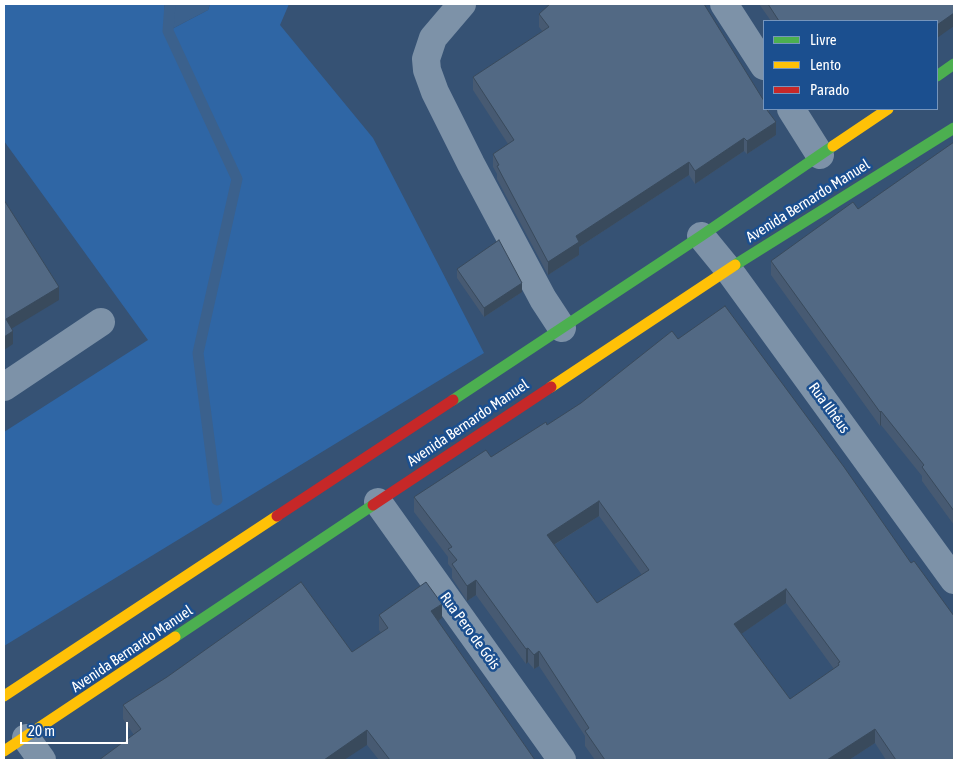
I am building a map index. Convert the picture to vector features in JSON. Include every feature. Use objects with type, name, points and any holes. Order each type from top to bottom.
[{"type":"street","points":[[462,4],[433,38],[426,59],[427,70],[435,92],[475,172],[539,291],[562,328]]},
{"type":"street","points":[[724,4],[763,64]]},
{"type":"street","points":[[938,75],[954,64]]},
{"type":"street","points":[[792,110],[820,155]]},
{"type":"street","name":"Avenida Bernardo Manuel","points":[[4,696],[702,236],[887,110]]},
{"type":"street","name":"Avenida Bernardo Manuel","points":[[15,744],[728,269],[954,128]]},
{"type":"street","name":"Rua Ilhéus","points":[[702,236],[954,580]]},
{"type":"street","points":[[4,387],[101,322]]},
{"type":"street","name":"Rua Pero de Góis","points":[[378,502],[562,760]]},
{"type":"street","points":[[15,744],[42,760]]},
{"type":"shaded area","points":[[4,4],[164,4],[168,31],[208,10],[210,4],[289,4],[280,25],[373,138],[484,353],[4,646],[4,432],[148,340],[4,141]]},
{"type":"shaded area","points":[[164,4],[210,4],[208,10],[168,31]]},
{"type":"building","points":[[550,4],[704,4],[763,99],[763,110],[767,110],[776,122],[747,141],[744,138],[695,171],[689,162],[576,236],[579,242],[548,262],[497,166],[499,165],[493,154],[514,140],[473,77],[549,27],[539,14]]},
{"type":"building","points":[[768,4],[954,4],[954,13],[938,24],[938,20],[778,20]]},
{"type":"building","points":[[954,142],[954,511],[922,467],[924,465],[880,412],[771,261],[853,202],[858,209]]},
{"type":"building","points":[[4,200],[59,287],[6,319],[13,331],[4,337]]},
{"type":"building","points":[[499,240],[522,283],[484,308],[457,269]]},
{"type":"building","points":[[725,306],[844,467],[911,563],[914,561],[954,616],[954,760],[896,760],[875,729],[827,760],[605,760],[585,731],[589,728],[539,651],[534,655],[528,648],[526,649],[476,580],[467,586],[452,564],[457,560],[448,549],[452,547],[414,497],[486,450],[491,457],[546,422],[547,425],[581,403],[672,331],[678,339]],"holes":[[[599,501],[649,570],[597,603],[547,535]],[[786,589],[840,662],[838,663],[839,665],[790,699],[734,624]]]},
{"type":"building","points":[[301,582],[352,652],[388,628],[379,615],[426,582],[442,604],[431,611],[535,760],[390,760],[367,730],[324,760],[99,760],[141,729],[123,705],[167,677]]},
{"type":"waterway","points":[[170,4],[168,31],[237,179],[198,353],[217,500]]},
{"type":"traffic: fast","points":[[938,75],[954,64]]},
{"type":"traffic: fast","points":[[735,265],[954,128]]},
{"type":"traffic: fast","points":[[453,400],[833,146]]},
{"type":"traffic: fast","points":[[175,637],[373,505]]},
{"type":"traffic: slow","points":[[833,146],[887,110]]},
{"type":"traffic: slow","points":[[551,387],[735,265]]},
{"type":"traffic: slow","points":[[4,696],[277,516]]},
{"type":"traffic: slow","points":[[4,751],[175,637]]},
{"type":"traffic: jam","points":[[373,505],[551,387]]},
{"type":"traffic: jam","points":[[277,516],[453,400]]}]
